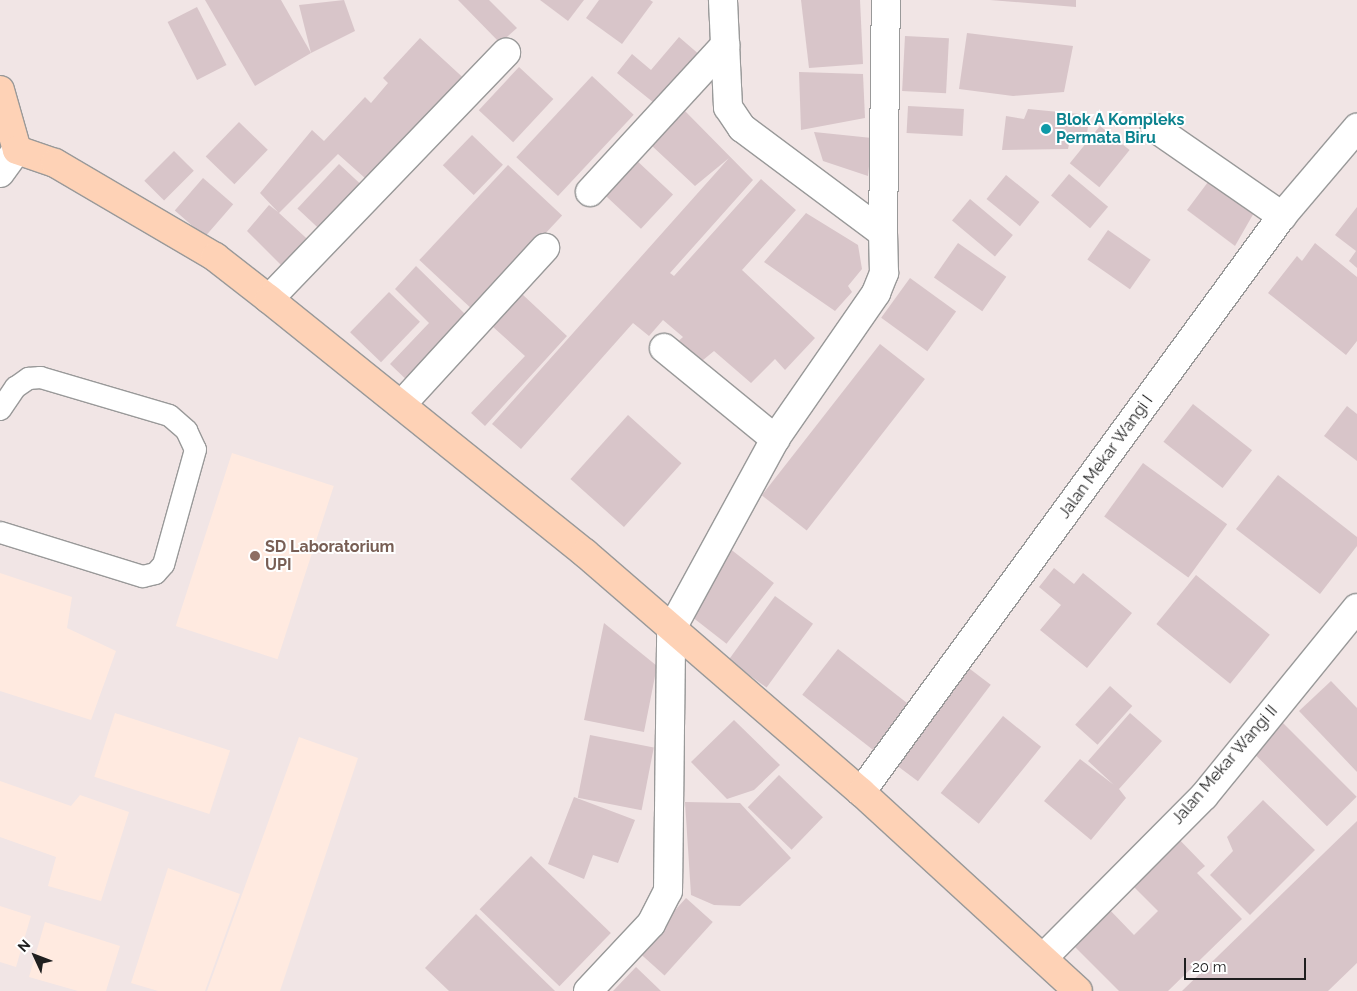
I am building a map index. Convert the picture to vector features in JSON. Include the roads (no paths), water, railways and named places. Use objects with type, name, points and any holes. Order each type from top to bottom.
[{"type":"street","points":[[723,0],[728,107],[742,128],[883,233]]},
{"type":"street","points":[[588,991],[651,924],[668,891],[671,630],[775,439],[876,293],[884,272],[886,0]]},
{"type":"street","points":[[590,192],[725,46]]},
{"type":"street","points":[[269,299],[506,54]]},
{"type":"street","points":[[0,90],[17,150]]},
{"type":"street","points":[[1155,128],[1282,216]]},
{"type":"street","name":"Jalan Mekar Wangi I","points":[[862,792],[1282,216],[1357,128]]},
{"type":"street","points":[[17,150],[55,163],[215,257],[402,404],[585,553],[671,630],[862,792],[1078,991]]},
{"type":"street","points":[[0,173],[17,150]]},
{"type":"street","points":[[402,404],[545,248]]},
{"type":"street","points":[[664,348],[775,439]]},
{"type":"street","name":"Jalan Mekar Wangi II","points":[[1043,958],[1204,796],[1357,608]]},
{"type":"lane","points":[[0,409],[15,387],[28,378],[40,377],[169,415],[186,430],[195,449],[163,564],[155,573],[142,576],[0,532]]},
{"type":"place","name":"Blok A Kompleks Permata Biru","points":[[1046,129]]},
{"type":"place","name":"SD Laboratorium UPI","points":[[255,556]]}]
